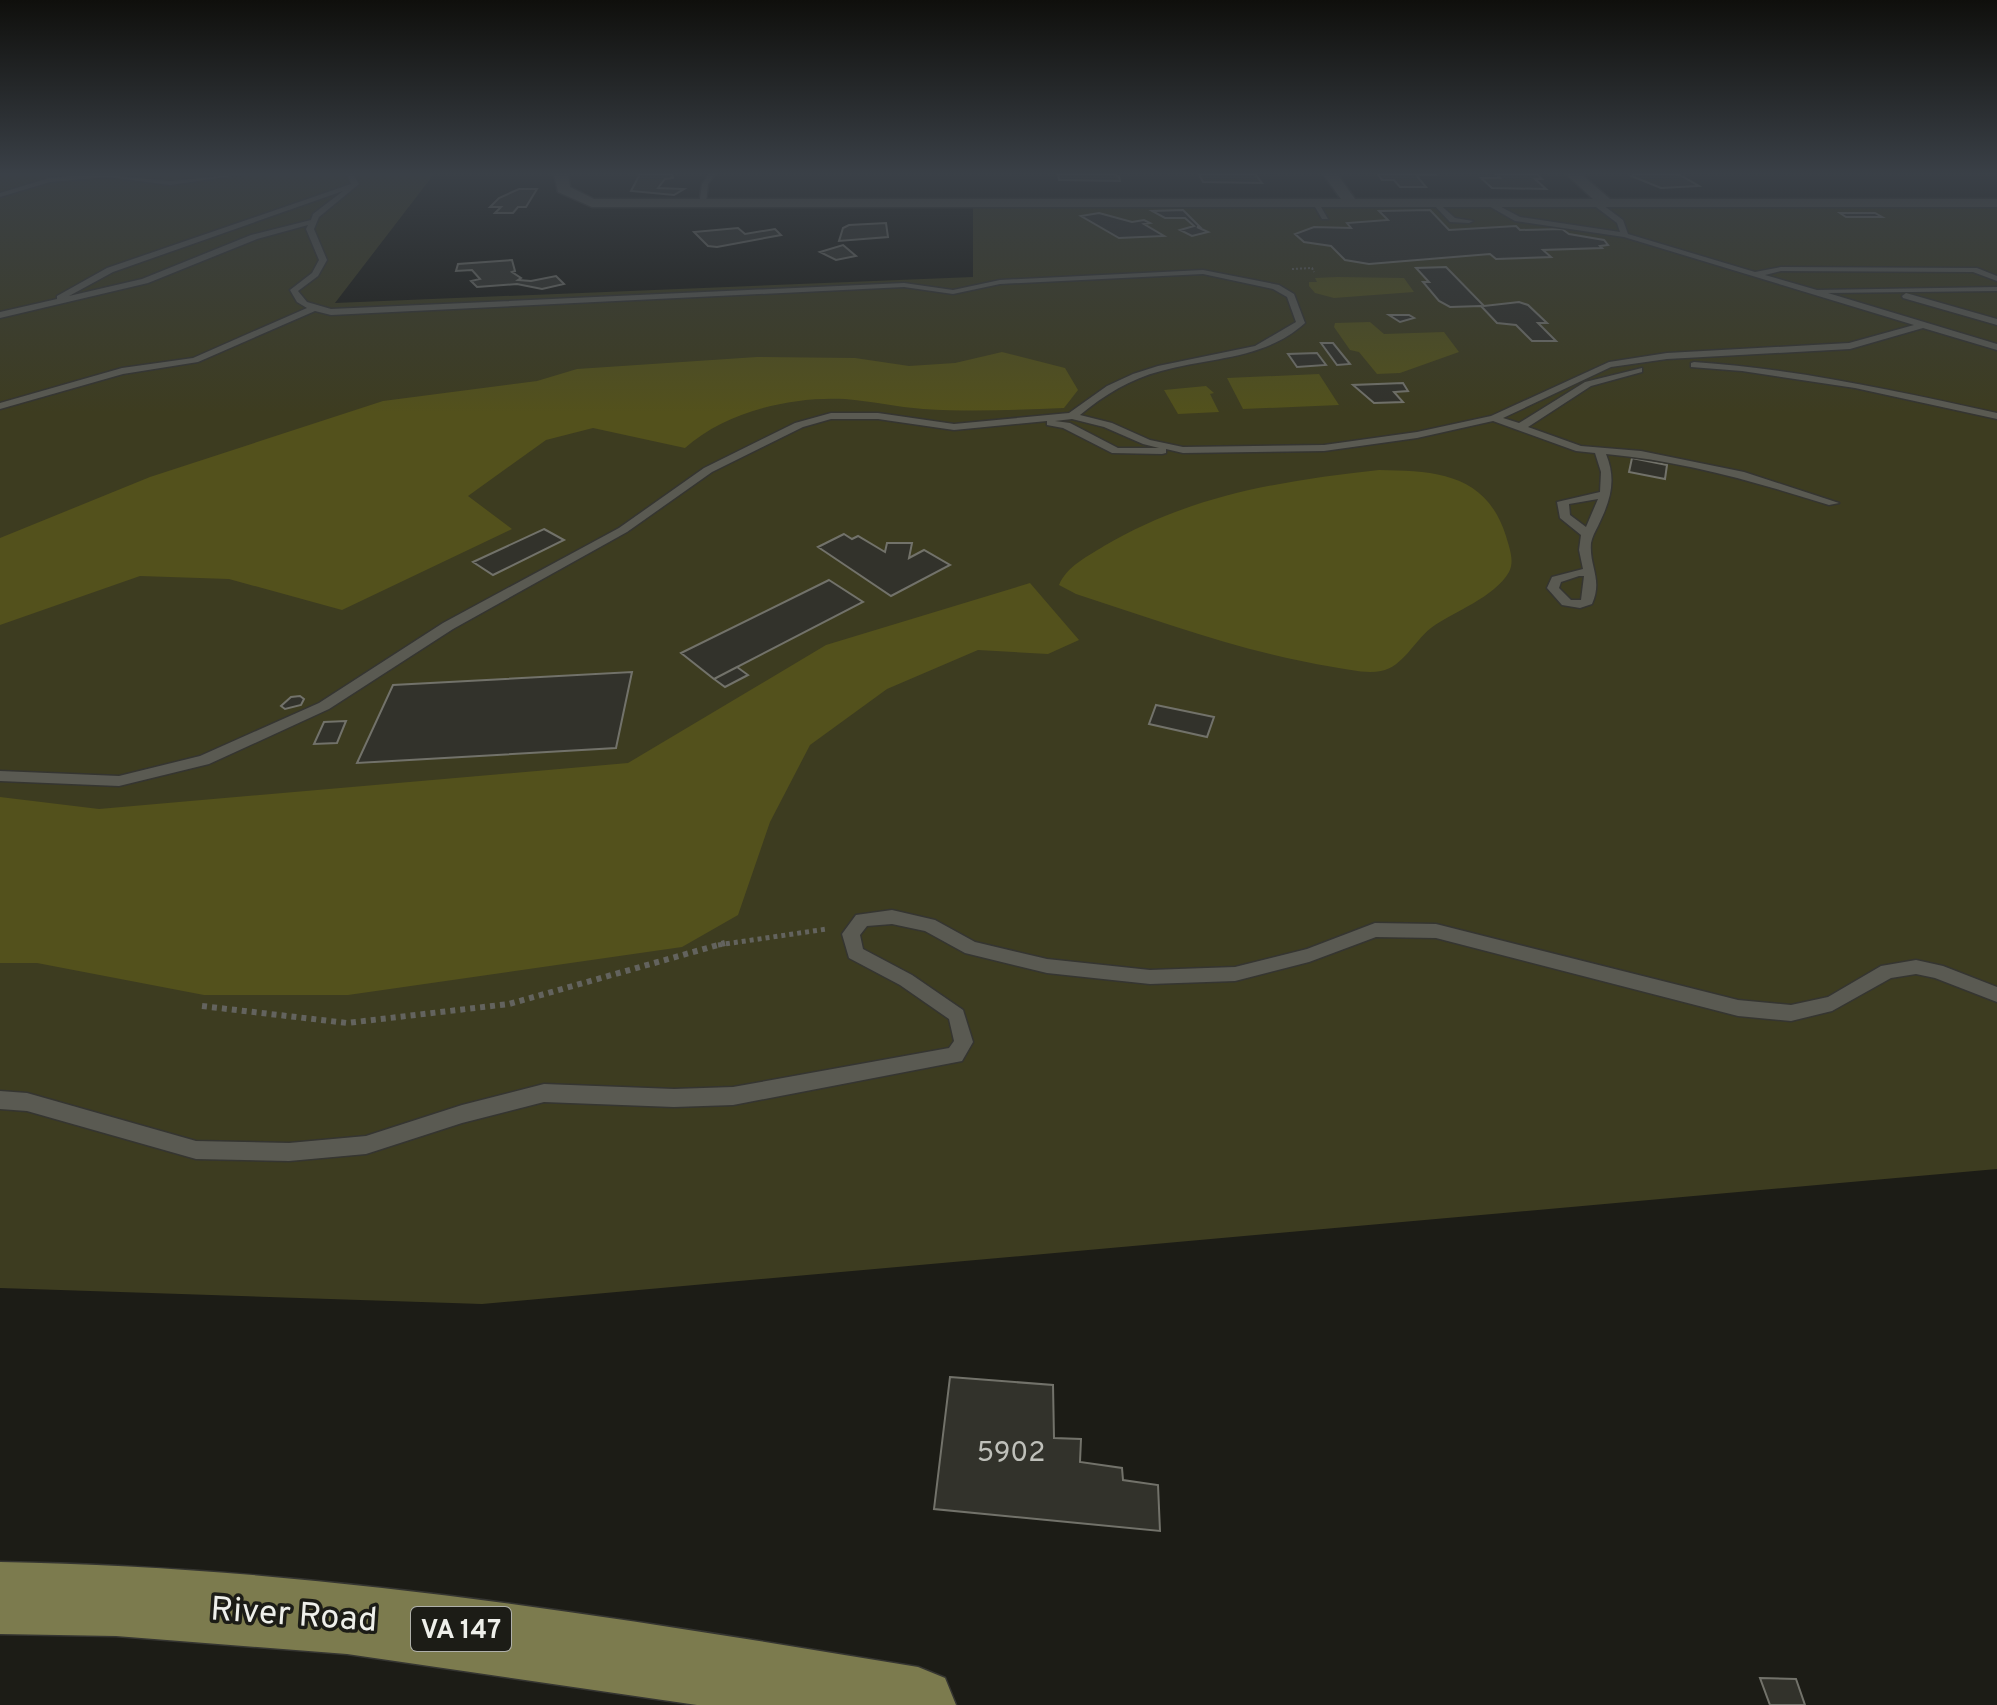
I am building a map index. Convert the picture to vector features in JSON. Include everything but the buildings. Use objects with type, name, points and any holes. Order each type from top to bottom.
[{"type":"main road","name":"River Road","points":[[0,1598],[330,1613],[597,1649],[918,1705]]},
{"type":"lane","points":[[56,301],[92,277],[155,254]]},
{"type":"lane","points":[[0,315],[145,281],[213,254]]},
{"type":"lane","points":[[320,254],[323,260],[315,274],[294,290],[297,298],[314,308],[331,312],[450,309],[904,285],[953,292],[1000,282],[1170,271],[1253,280],[1276,287],[1291,296],[1297,307],[1301,323],[1256,350],[1137,375],[1098,396],[1072,416]]},
{"type":"lane","points":[[1683,254],[1997,347]]},
{"type":"lane","points":[[1751,275],[1781,269],[1974,270],[1997,279]]},
{"type":"lane","points":[[1806,291],[1997,289]]},
{"type":"lane","points":[[1885,290],[1997,322]]},
{"type":"lane","points":[[0,406],[122,371],[195,360],[314,308]]},
{"type":"lane","points":[[1017,421],[1066,425],[1116,451],[1324,448],[1417,435],[1494,418],[1609,365],[1667,356],[1850,346],[1923,325]]},
{"type":"lane","points":[[1520,427],[1588,384],[1648,368],[1707,364],[1855,385],[1997,416]]},
{"type":"lane","points":[[0,776],[119,781],[204,760],[324,706],[448,626],[623,530],[708,470],[799,425],[831,416],[878,416],[954,427],[1072,416],[1094,420],[1147,442],[1183,450]]},
{"type":"lane","points":[[1494,418],[1600,452],[1641,454],[1744,475],[1833,503]]},
{"type":"lane","points":[[1591,573],[1585,540],[1606,494],[1609,474],[1600,452]]},
{"type":"lane","points":[[1588,535],[1564,516],[1563,502],[1606,494]]},
{"type":"lane","points":[[0,1100],[27,1102],[196,1150],[289,1152],[366,1145],[462,1114],[544,1093],[674,1098],[733,1096],[955,1055],[964,1042],[957,1015],[906,980],[855,953],[851,934],[862,920],[892,917],[929,925],[971,948],[1047,966],[1150,977],[1235,974],[1309,955],[1375,930],[1407,929],[1436,931],[1738,1008],[1791,1013],[1832,1004],[1887,971],[1916,967],[1937,971],[1997,995]]},
{"type":"path","points":[[202,1006],[347,1023],[509,1004],[736,940],[827,929],[851,934]]},
{"type":"shaded area","points":[[0,254],[373,254],[335,303],[973,277],[973,254],[1997,254],[1997,1169],[482,1304],[0,1288]]},
{"type":"shaded area","points":[[1315,278],[1404,278],[1414,292],[1334,298],[1315,293],[1309,286],[1309,282],[1317,282]]},
{"type":"shaded area","points":[[1370,322],[1384,334],[1444,332],[1459,352],[1400,373],[1377,374],[1359,352],[1350,350],[1334,327],[1335,323]]},
{"type":"shaded area","points":[[1002,352],[1065,368],[1078,390],[1064,408],[941,410],[845,399],[803,400],[739,416],[701,435],[685,448],[593,428],[546,440],[468,496],[512,529],[342,610],[229,579],[140,576],[0,625],[0,538],[150,477],[383,401],[537,381],[577,369],[757,357],[855,358],[909,366],[955,363]]},
{"type":"shaded area","points":[[1319,374],[1339,405],[1243,409],[1227,378]]},
{"type":"shaded area","points":[[1206,386],[1214,393],[1210,394],[1219,412],[1178,414],[1164,390]]},
{"type":"shaded area","points":[[1379,470],[1439,475],[1472,488],[1486,499],[1497,515],[1511,559],[1509,572],[1494,589],[1431,628],[1389,669],[1357,671],[1268,653],[1139,615],[1076,594],[1059,585],[1067,572],[1104,546],[1170,514],[1203,502],[1271,485]]},
{"type":"shaded area","points":[[1030,583],[1079,640],[1048,654],[978,650],[887,689],[810,745],[770,822],[738,915],[682,947],[348,995],[204,995],[37,963],[0,963],[0,797],[99,809],[628,763],[826,645]]}]
